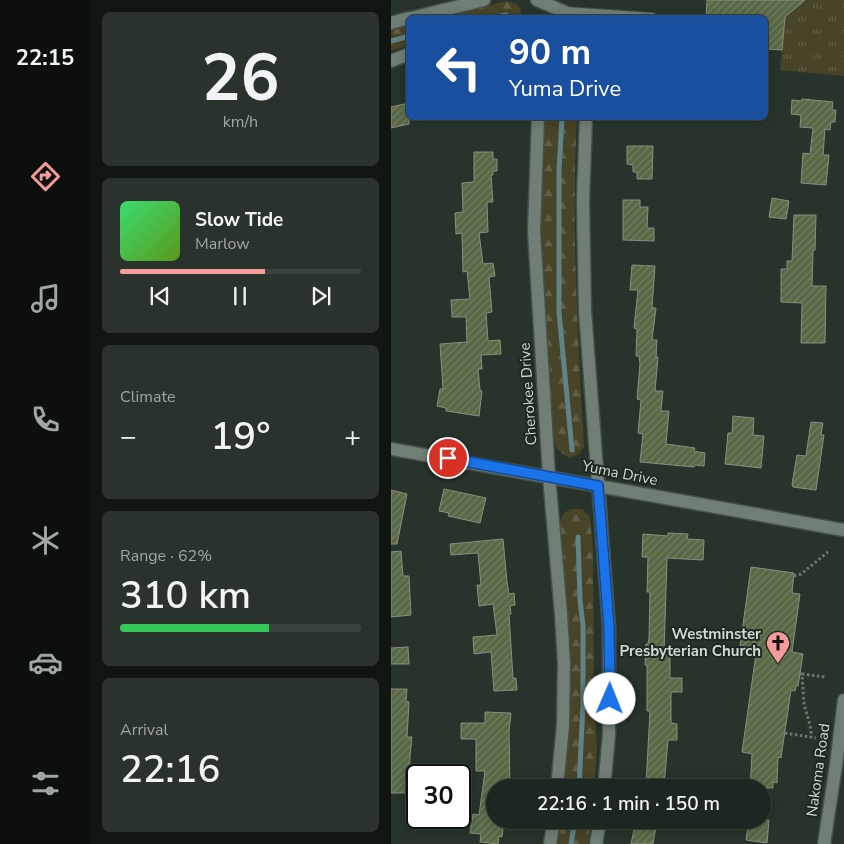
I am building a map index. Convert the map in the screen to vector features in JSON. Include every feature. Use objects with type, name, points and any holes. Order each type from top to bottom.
[{"type":"street","points":[[422,15],[484,0]]},
{"type":"street","points":[[537,0],[566,12]]},
{"type":"street","points":[[391,23],[406,19]]},
{"type":"street","points":[[391,61],[406,55]]},
{"type":"street","name":"Cherokee Drive","points":[[538,120],[534,231],[549,476],[564,663],[563,725],[558,779]]},
{"type":"street","points":[[586,120],[583,202],[585,311],[609,627],[609,735],[605,779]]},
{"type":"street","name":"Yuma Drive","points":[[391,449],[844,530]]},
{"type":"street","name":"Nakoma Road","points":[[824,844],[844,700]]},
{"type":"street","points":[[550,844],[552,829]]},
{"type":"street","points":[[597,844],[600,829]]},
{"type":"lane","points":[[566,12],[609,15]]},
{"type":"path","points":[[793,576],[801,574],[828,552]]},
{"type":"path","points":[[811,737],[811,729],[804,704],[801,674],[825,676]]},
{"type":"path","points":[[785,733],[816,738]]},
{"type":"green space","points":[[805,0],[844,0],[844,76],[780,70],[785,17]]},
{"type":"green space","points":[[507,1],[517,4],[521,10],[520,15],[451,15]]},
{"type":"green space","points":[[406,26],[406,46],[391,51],[391,30]]},
{"type":"green space","points":[[545,120],[577,120],[575,241],[584,447],[579,454],[570,458],[558,449],[553,436],[542,275],[541,219]]},
{"type":"green space","points":[[571,509],[582,509],[590,517],[593,550],[594,681],[597,749],[595,779],[563,779],[559,523],[564,513]]},
{"type":"green space","points":[[558,829],[590,829],[588,844],[555,844]]},
{"type":"building","points":[[707,0],[805,0],[785,17],[782,50],[768,49],[768,15],[706,15]]},
{"type":"building","points":[[802,99],[833,102],[832,110],[836,110],[835,122],[831,122],[830,130],[825,129],[823,155],[829,155],[826,185],[801,183],[803,153],[810,154],[813,128],[800,127],[801,115],[791,114],[792,100],[802,101]]},
{"type":"building","points":[[406,104],[406,120],[409,120],[409,124],[391,128],[391,107]]},
{"type":"building","points":[[627,146],[653,146],[652,179],[637,179],[637,172],[633,172],[633,165],[627,164]]},
{"type":"building","points":[[474,152],[493,152],[493,159],[497,159],[497,171],[493,171],[493,175],[491,175],[493,202],[487,202],[488,232],[479,233],[483,264],[493,263],[495,276],[489,277],[492,312],[486,313],[488,341],[500,340],[501,354],[481,355],[482,369],[478,369],[480,390],[482,391],[479,416],[446,411],[446,408],[437,406],[440,389],[443,389],[440,344],[467,342],[466,317],[452,317],[451,300],[470,299],[467,271],[463,272],[462,233],[456,234],[455,213],[463,212],[462,183],[474,182]]},
{"type":"building","points":[[772,198],[789,201],[786,219],[769,217]]},
{"type":"building","points":[[623,200],[640,200],[640,207],[648,207],[647,228],[654,228],[654,241],[623,240]]},
{"type":"building","points":[[794,215],[816,215],[812,286],[826,286],[825,343],[801,343],[802,303],[781,302],[781,269],[787,269],[787,261],[792,261]]},
{"type":"building","points":[[632,265],[655,266],[652,308],[656,308],[652,340],[657,340],[656,357],[658,357],[655,391],[663,391],[661,411],[669,411],[666,444],[695,448],[694,451],[705,453],[704,466],[695,465],[694,467],[640,462],[643,434],[638,433],[641,400],[637,399],[640,364],[639,356],[636,356],[637,329],[634,328],[638,290],[630,290]]},
{"type":"building","points":[[733,416],[754,418],[753,435],[764,436],[761,468],[725,464],[728,433],[732,433]]},
{"type":"building","points":[[811,422],[823,423],[821,435],[824,435],[816,490],[793,487],[792,484],[797,455],[806,456]]},
{"type":"building","points":[[444,489],[486,498],[480,523],[448,516],[449,513],[439,511]]},
{"type":"building","points":[[391,490],[407,494],[397,544],[391,544]]},
{"type":"building","points":[[668,533],[688,534],[687,539],[704,540],[703,560],[667,558],[664,653],[670,653],[670,678],[682,678],[682,692],[671,692],[671,723],[677,724],[677,740],[668,740],[665,779],[646,779],[650,711],[647,711],[647,665],[645,665],[646,644],[648,644],[649,638],[650,592],[647,592],[648,557],[642,557],[643,534],[668,536]]},
{"type":"building","points":[[503,539],[509,594],[514,593],[515,605],[510,606],[511,614],[509,614],[513,678],[516,678],[517,690],[494,691],[491,652],[474,654],[473,637],[497,635],[493,604],[479,606],[477,585],[481,585],[478,553],[451,555],[450,544]]},
{"type":"building","points":[[401,551],[403,576],[409,576],[411,615],[391,617],[391,552]]},
{"type":"building","name":"Westminster Presbyterian Church","points":[[751,567],[794,573],[792,593],[800,594],[792,652],[803,654],[798,686],[796,686],[795,691],[791,690],[781,758],[778,757],[777,783],[773,782],[773,788],[771,788],[771,779],[751,779],[752,754],[742,752],[757,647],[740,646]]},
{"type":"building","points":[[408,647],[409,664],[391,664],[391,648]]},
{"type":"building","points":[[391,689],[407,689],[406,701],[409,702],[407,737],[412,737],[410,764],[406,764],[406,793],[391,793]]},
{"type":"building","points":[[485,712],[511,713],[509,732],[510,779],[486,779],[486,829],[503,829],[502,837],[499,836],[498,844],[480,842],[481,834],[470,833],[473,814],[479,815],[485,771],[476,771],[476,739],[461,739],[461,723],[485,723]]},
{"type":"building","points":[[634,829],[656,829],[653,844],[631,844]]},
{"type":"building","points":[[748,829],[768,829],[767,843],[746,840]]},
{"type":"waterway","points":[[391,41],[406,37]]},
{"type":"waterway","points":[[562,120],[559,170],[559,312],[572,450]]},
{"type":"waterway","points":[[578,537],[580,600],[583,626],[583,703],[579,779]]},
{"type":"waterway","points":[[571,844],[574,829]]},
{"type":"place","name":"Westminster Presbyterian Church","points":[[778,664]]},
{"type":"route","points":[[448,458],[598,486],[609,627],[610,699]]}]
